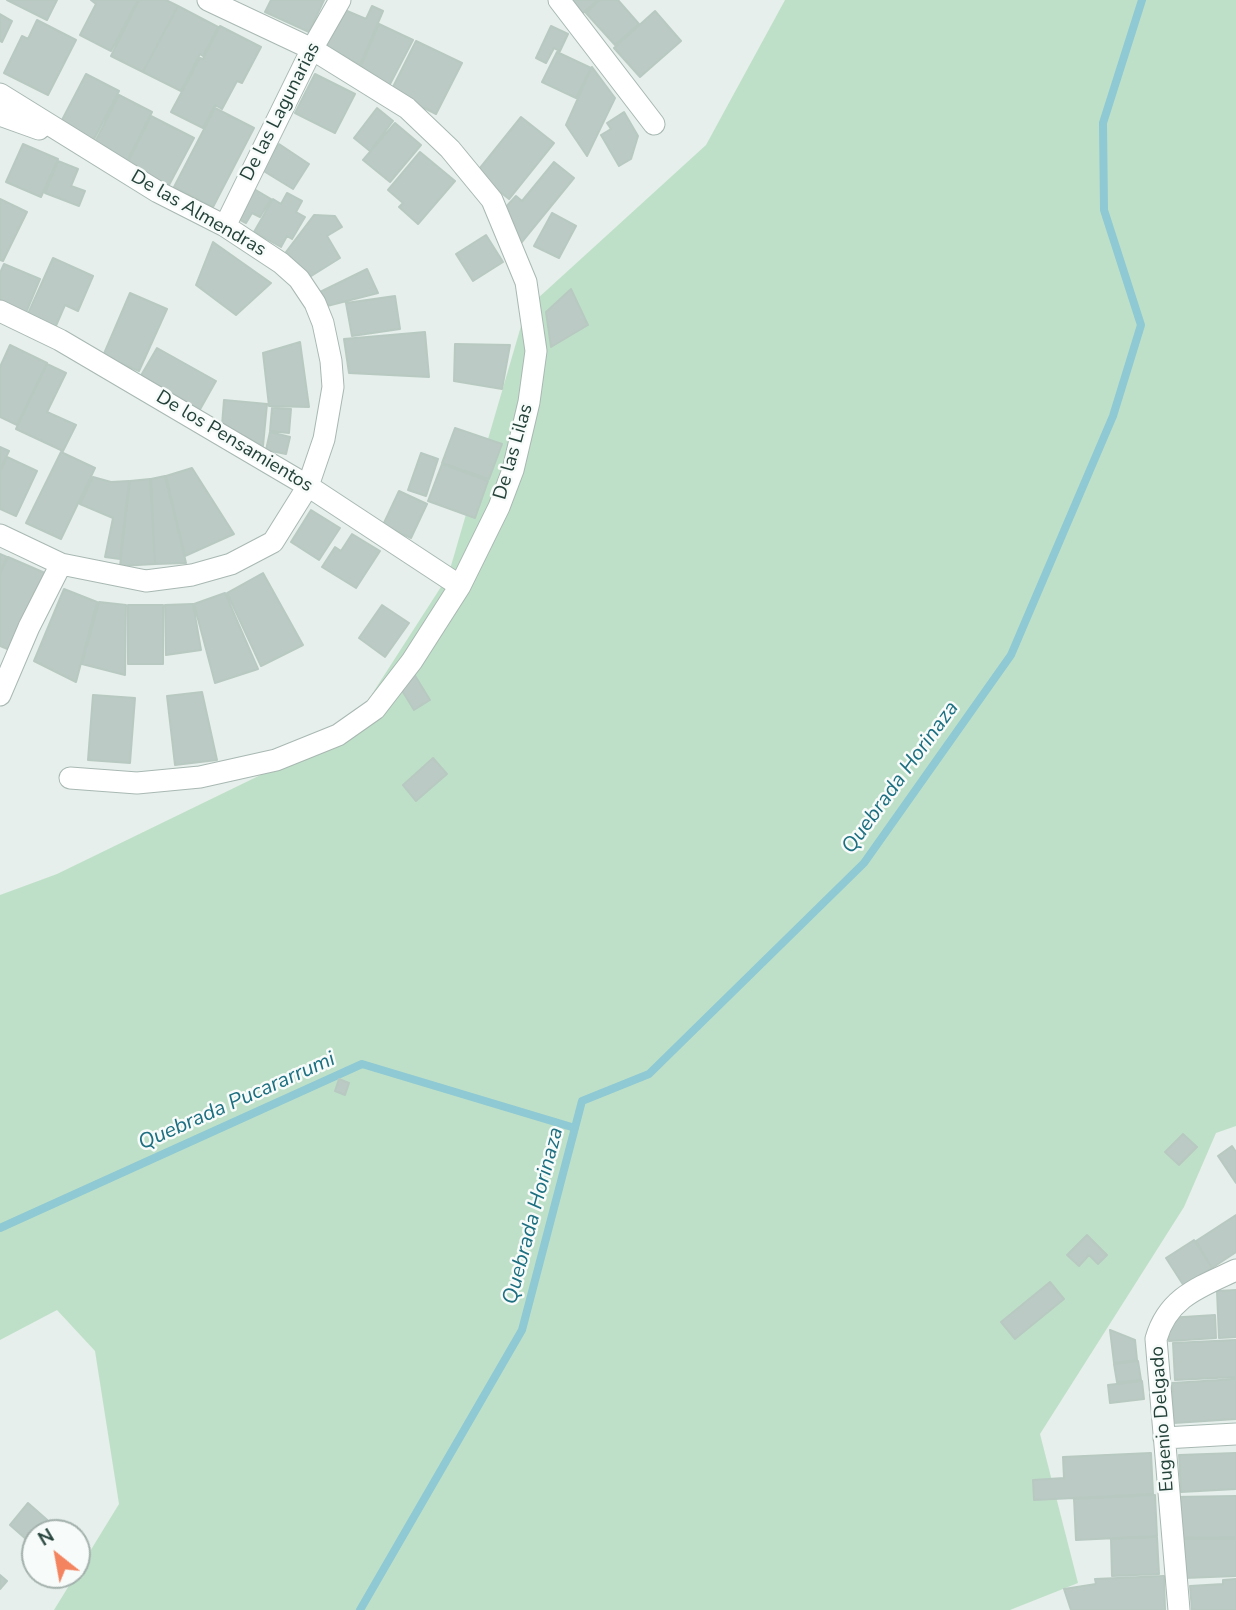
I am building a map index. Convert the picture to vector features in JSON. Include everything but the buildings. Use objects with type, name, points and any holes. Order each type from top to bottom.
[{"type":"street","name":"De las Lilas","points":[[70,778],[137,783],[200,777],[276,760],[338,735],[375,709],[412,662],[460,586],[499,507],[513,470],[529,402],[537,351],[526,282],[492,200],[450,149],[407,108],[312,49],[208,0]]},
{"type":"street","name":"De las Lagunarias","points":[[225,226],[312,49],[340,0]]},
{"type":"street","points":[[559,0],[654,124]]},
{"type":"street","name":"De las Almendras","points":[[0,94],[158,192],[225,226],[281,263],[299,279],[315,303],[323,323],[333,387],[324,439],[308,486],[273,542],[231,564],[192,575],[146,581],[61,564],[0,535]]},
{"type":"street","points":[[0,115],[77,143]]},
{"type":"street","name":"De los Pensamientos","points":[[0,311],[60,340],[308,486],[460,586]]},
{"type":"street","points":[[0,695],[29,627],[61,564]]},
{"type":"street","name":"Eugenio Delgado","points":[[1179,1610],[1156,1339],[1162,1320],[1190,1291],[1236,1270]]},
{"type":"street","points":[[1164,1438],[1236,1434]]},
{"type":"green space","points":[[785,0],[1236,0],[1236,1126],[1216,1133],[1184,1207],[1040,1434],[1078,1583],[1010,1610],[54,1610],[67,1589],[91,1589],[91,1550],[119,1504],[95,1351],[57,1310],[0,1340],[0,895],[57,874],[347,733],[448,576],[526,309],[706,145]]},
{"type":"waterway","name":"Quebrada Horinaza","points":[[360,1610],[522,1330],[582,1101],[649,1074],[864,863],[1011,655],[1113,416],[1141,325],[1104,210],[1103,123],[1142,0]]},
{"type":"waterway","name":"Quebrada Pucararrumi","points":[[0,1228],[362,1064],[575,1128]]}]
